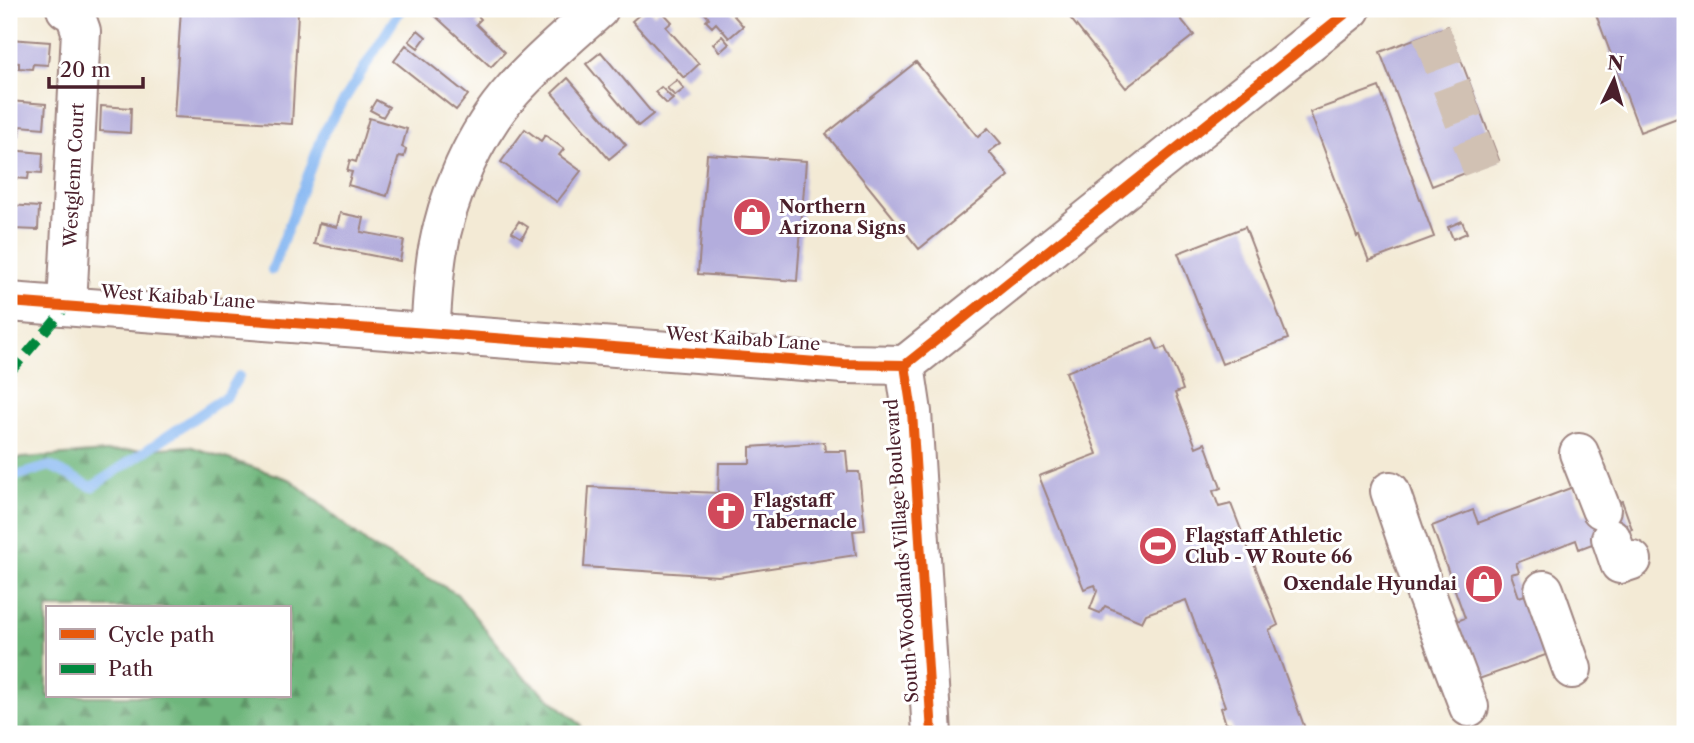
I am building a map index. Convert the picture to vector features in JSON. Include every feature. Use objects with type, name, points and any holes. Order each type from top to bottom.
[{"type":"street","name":"Westglenn Court","points":[[66,9],[75,14],[80,31],[67,306]]},
{"type":"street","points":[[430,334],[437,254],[446,214],[461,174],[483,132],[512,91],[599,9]]},
{"type":"street","points":[[905,365],[1352,9]]},
{"type":"street","name":"West Kaibab Lane","points":[[9,302],[870,366],[905,365]]},
{"type":"street","name":"South Woodlands Village Boulevard","points":[[905,365],[912,412],[932,734]]},
{"type":"street","points":[[1579,453],[1614,536]]},
{"type":"street","points":[[1390,491],[1469,707]]},
{"type":"street","points":[[1544,590],[1572,669]]},
{"type":"green space","points":[[189,446],[291,480],[368,544],[457,594],[520,673],[581,725],[580,734],[9,734],[9,459]]},
{"type":"building","points":[[181,9],[298,13],[292,124],[174,117]]},
{"type":"building","points":[[436,9],[460,9],[465,14],[471,9],[481,19],[476,24],[505,52],[491,67],[432,13]]},
{"type":"building","points":[[646,9],[650,9],[654,14],[660,9],[672,22],[666,27],[699,64],[684,78],[632,21]]},
{"type":"building","points":[[701,9],[728,9],[743,26],[729,38],[716,23],[712,27],[706,21],[709,18]]},
{"type":"building","points":[[1063,9],[1173,9],[1194,35],[1126,88]]},
{"type":"building","points":[[1594,9],[1685,9],[1685,115],[1640,132]]},
{"type":"building","points":[[1448,26],[1499,160],[1432,186],[1380,52]]},
{"type":"building","points":[[418,30],[426,37],[418,48],[409,41]]},
{"type":"building","points":[[722,36],[729,44],[720,52],[713,44]]},
{"type":"building","points":[[9,39],[50,42],[48,65],[33,64],[32,69],[19,68],[19,63],[9,62]]},
{"type":"building","points":[[406,45],[468,95],[456,110],[394,61]]},
{"type":"building","points":[[601,52],[653,114],[638,126],[586,64]]},
{"type":"building","points":[[916,62],[978,137],[988,128],[1001,143],[989,152],[1009,176],[919,249],[826,134]]},
{"type":"building","points":[[568,78],[626,145],[609,159],[552,93]]},
{"type":"building","points":[[677,80],[684,89],[675,96],[667,88]]},
{"type":"building","points":[[661,87],[673,99],[667,104],[655,92]]},
{"type":"building","points":[[1379,87],[1434,237],[1369,261],[1359,236],[1357,237],[1310,112]]},
{"type":"building","points":[[376,100],[389,107],[383,117],[370,110]]},
{"type":"building","points":[[9,101],[46,104],[44,128],[20,126],[19,136],[9,135]]},
{"type":"building","points":[[101,106],[131,108],[130,133],[100,131]]},
{"type":"building","points":[[369,118],[407,129],[402,147],[406,149],[404,157],[399,156],[387,196],[348,185],[352,172],[347,171],[350,160],[356,162]]},
{"type":"building","points":[[525,129],[541,141],[545,135],[564,149],[559,155],[581,171],[557,202],[501,162]]},
{"type":"building","points":[[9,150],[43,153],[42,173],[29,172],[28,179],[13,178],[14,171],[9,171]]},
{"type":"building","name":"Northern Arizona Signs","points":[[707,154],[806,161],[797,281],[698,274]]},
{"type":"building","points":[[9,205],[39,207],[38,230],[13,229],[12,237],[9,236]]},
{"type":"building","points":[[340,213],[364,218],[361,232],[404,240],[400,261],[314,244],[319,223],[337,227]]},
{"type":"building","points":[[519,221],[528,227],[522,238],[512,232]]},
{"type":"building","points":[[1462,221],[1467,233],[1453,239],[1448,227]]},
{"type":"building","points":[[1245,227],[1288,339],[1222,364],[1178,253]]},
{"type":"building","name":"Flagstaff Athletic Club - W Route 66","points":[[1153,339],[1158,350],[1165,347],[1179,378],[1183,390],[1175,393],[1196,447],[1205,443],[1221,488],[1213,491],[1219,507],[1231,504],[1278,625],[1269,630],[1307,734],[1235,734],[1230,723],[1226,724],[1221,708],[1225,706],[1186,600],[1146,614],[1142,622],[1105,606],[1100,613],[1090,609],[1097,591],[1095,585],[1084,589],[1039,476],[1097,454],[1066,372]]},
{"type":"building","name":"Flagstaff Tabernacle","points":[[824,442],[825,451],[846,451],[848,472],[859,472],[865,530],[853,531],[856,555],[718,576],[584,567],[589,487],[718,493],[719,463],[750,463],[750,447]]},
{"type":"building","name":"Oxendale Hyundai","points":[[1573,487],[1584,515],[1622,501],[1632,529],[1579,549],[1576,540],[1516,563],[1519,572],[1511,574],[1519,597],[1531,593],[1554,652],[1479,679],[1457,621],[1465,618],[1432,526],[1473,510],[1478,523]]},
{"type":"waterway","points":[[272,270],[324,132],[401,9]]},
{"type":"waterway","points":[[9,478],[50,466],[92,487],[227,396],[239,376]]},
{"type":"tunnel","points":[[1431,32],[1482,169]]},
{"type":"marked path","points":[[9,374],[67,306]]},
{"type":"cycle path","points":[[9,302],[844,364],[905,365],[1351,9]]},
{"type":"cycle path","points":[[905,365],[912,412],[932,734]]},
{"type":"place","name":"Northern Arizona Signs","points":[[752,217]]},
{"type":"place","name":"Flagstaff Tabernacle","points":[[726,511]]},
{"type":"place","name":"Flagstaff Athletic Club - W Route 66","points":[[1158,546]]},
{"type":"place","name":"Oxendale Hyundai","points":[[1484,584]]}]
